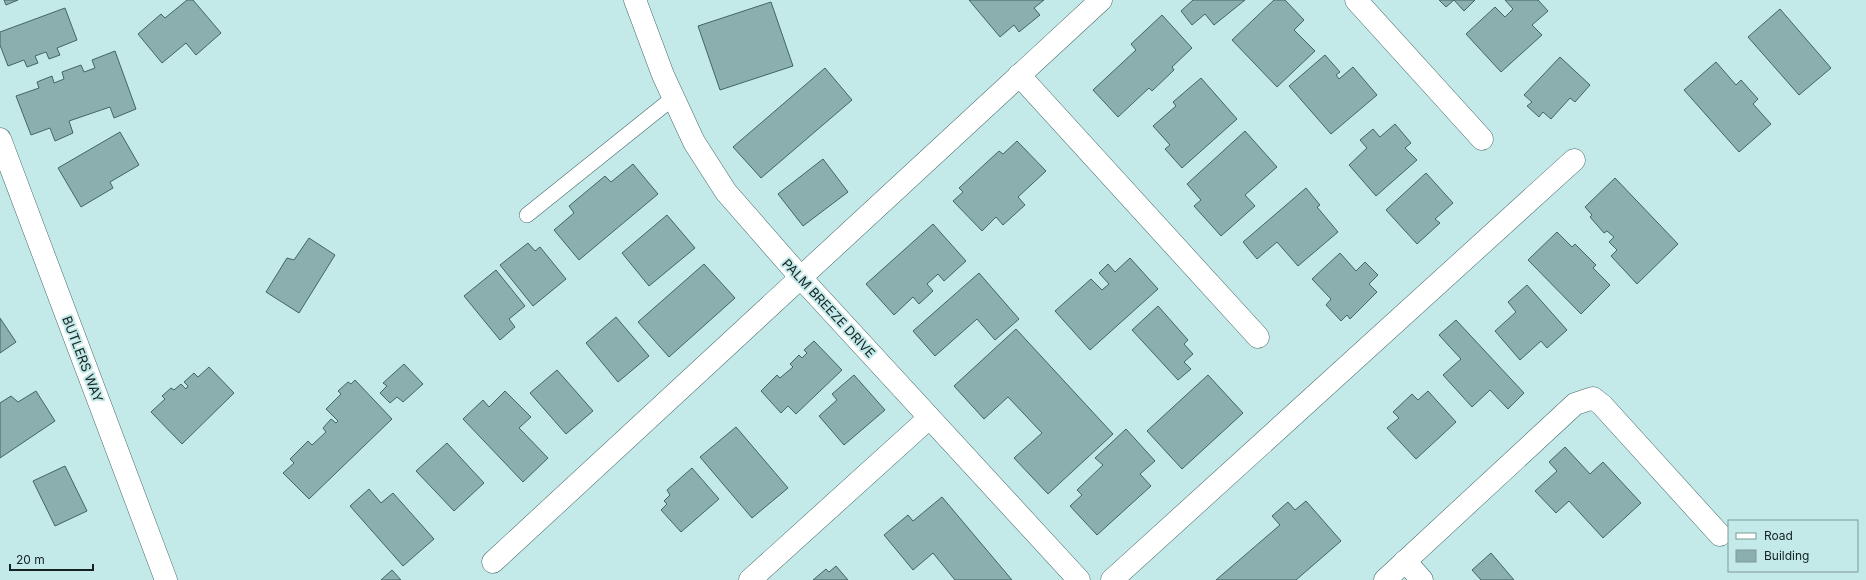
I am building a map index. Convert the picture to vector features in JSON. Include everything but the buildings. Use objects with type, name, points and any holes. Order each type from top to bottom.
[{"type":"street","name":"PALM BREEZE DRIVE","points":[[635,0],[673,98],[694,142],[726,192],[802,279],[1078,580]]},
{"type":"street","points":[[493,562],[802,279],[1101,0]]},
{"type":"street","points":[[1356,0],[1482,139]]},
{"type":"street","points":[[1019,75],[1258,337]]},
{"type":"street","name":"BUTLERS WAY","points":[[0,138],[166,580]]},
{"type":"street","points":[[1112,580],[1574,160]]},
{"type":"street","points":[[1385,580],[1575,404],[1593,398],[1602,405],[1720,535]]},
{"type":"street","points":[[750,580],[930,418]]},
{"type":"street","points":[[1405,562],[1422,580]]},
{"type":"lane","points":[[527,215],[673,98]]}]
